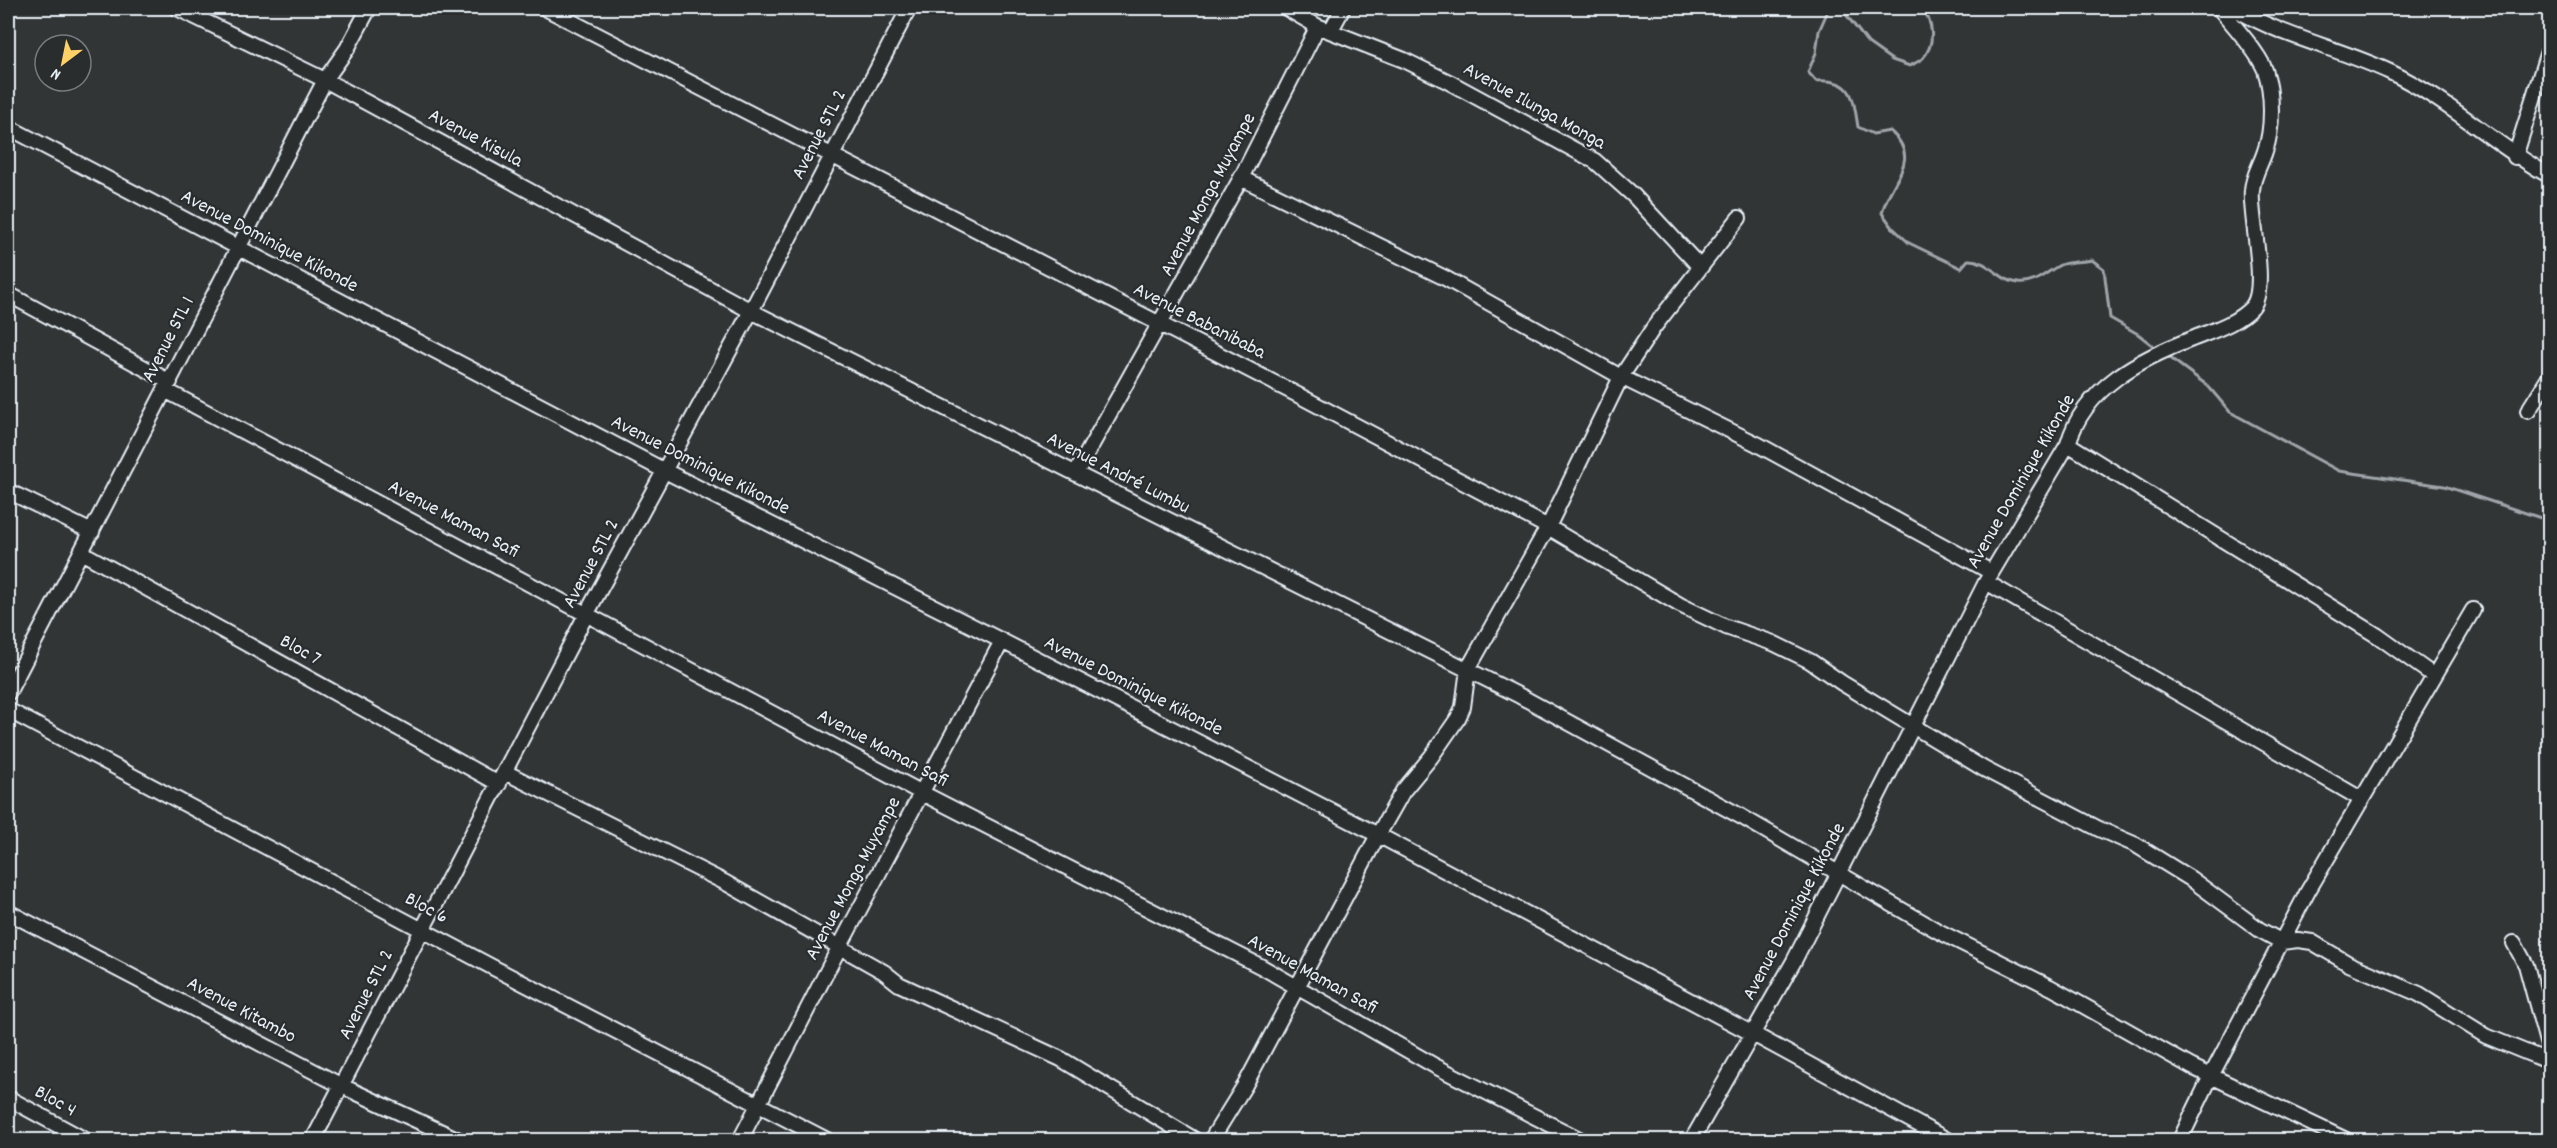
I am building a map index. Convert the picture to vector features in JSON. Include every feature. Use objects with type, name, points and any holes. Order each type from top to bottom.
[{"type":"street","name":"Avenue Kisula","points":[[177,8],[325,80],[752,311]]},
{"type":"street","name":"Avenue STL 1","points":[[9,686],[92,532],[325,80],[347,49],[369,8]]},
{"type":"street","name":"Avenue Babanibaba","points":[[545,8],[1548,527],[1680,605],[1726,627],[1773,644],[1810,661],[1984,769],[2136,845],[2191,879],[2260,930],[2282,942]]},
{"type":"street","name":"Avenue STL 2","points":[[313,1140],[587,613],[752,311],[906,8]]},
{"type":"street","points":[[1286,8],[1324,28]]},
{"type":"street","name":"Avenue Monga Muyampe","points":[[1076,473],[1161,325],[1324,28],[1343,8]]},
{"type":"street","name":"Avenue Dominique Kikonde","points":[[1692,1140],[1794,961],[1989,577],[2068,444],[2072,431],[2088,404],[2105,386],[2160,351],[2237,321],[2254,304],[2259,273],[2251,191],[2266,150],[2270,124],[2270,96],[2264,69],[2219,8]]},
{"type":"street","points":[[2234,8],[2259,22],[2388,71],[2424,90],[2515,157],[2550,176]]},
{"type":"street","name":"Avenue Ilunga Monga","points":[[1324,28],[1404,60],[1449,82],[1595,161],[1633,195],[1700,267]]},
{"type":"street","points":[[2515,157],[2550,45]]},
{"type":"street","name":"Avenue Dominique Kikonde","points":[[8,127],[665,471],[1002,641],[1378,835],[1947,1140]]},
{"type":"street","points":[[1241,178],[1445,278],[1621,377],[1757,444],[1989,577],[2361,799]]},
{"type":"street","points":[[1211,1140],[1234,1105],[1403,791],[1431,757],[1458,718],[1463,707],[1468,669],[1548,527],[1621,377],[1654,327],[1739,218]]},
{"type":"street","name":"Avenue Maman Safi","points":[[8,294],[168,386],[922,794],[1262,967],[1435,1066],[1581,1140]]},
{"type":"street","name":"Avenue André Lumbu","points":[[752,311],[1468,669],[1609,743],[1938,931],[2052,988],[2211,1076],[2346,1140]]},
{"type":"street","points":[[2528,411],[2550,376]]},
{"type":"street","points":[[2068,444],[2378,636],[2434,676]]},
{"type":"street","points":[[8,491],[92,532]]},
{"type":"street","name":"Bloc 7","points":[[81,552],[502,778],[726,883],[884,972],[899,984],[1061,1059],[1195,1140]]},
{"type":"street","points":[[2180,1140],[2282,942],[2361,799],[2473,610]]},
{"type":"street","name":"Avenue Monga Muyampe","points":[[740,1140],[1002,641]]},
{"type":"street","name":"Bloc 6","points":[[8,710],[826,1140]]},
{"type":"street","name":"Avenue Kitambo","points":[[8,912],[342,1086],[459,1140]]},
{"type":"street","points":[[2282,942],[2298,940],[2312,942],[2349,964],[2419,994],[2486,1036],[2550,1062]]},
{"type":"street","points":[[2514,943],[2526,965],[2550,1053]]},
{"type":"street","name":"Bloc 4","points":[[8,1098],[85,1140]]},
{"type":"street","points":[[2547,1140],[2550,1137]]},
{"type":"waterway","points":[[1829,8],[1819,31],[1816,53],[1808,72],[1816,81],[1837,83],[1849,92],[1855,106],[1858,127],[1873,134],[1890,131],[1900,142],[1904,152],[1904,161],[1882,213],[1893,228],[1909,243],[1961,268],[1968,260],[1975,261],[2018,283],[2036,280],[2064,264],[2092,260],[2104,269],[2110,318],[2138,334],[2157,349]]},
{"type":"waterway","points":[[1841,8],[1868,43],[1892,60],[1910,66],[1923,58],[1930,46],[1931,26],[1922,8]]},
{"type":"waterway","points":[[2165,354],[2208,386],[2230,412],[2339,471],[2444,486],[2544,519],[2550,524]]}]
